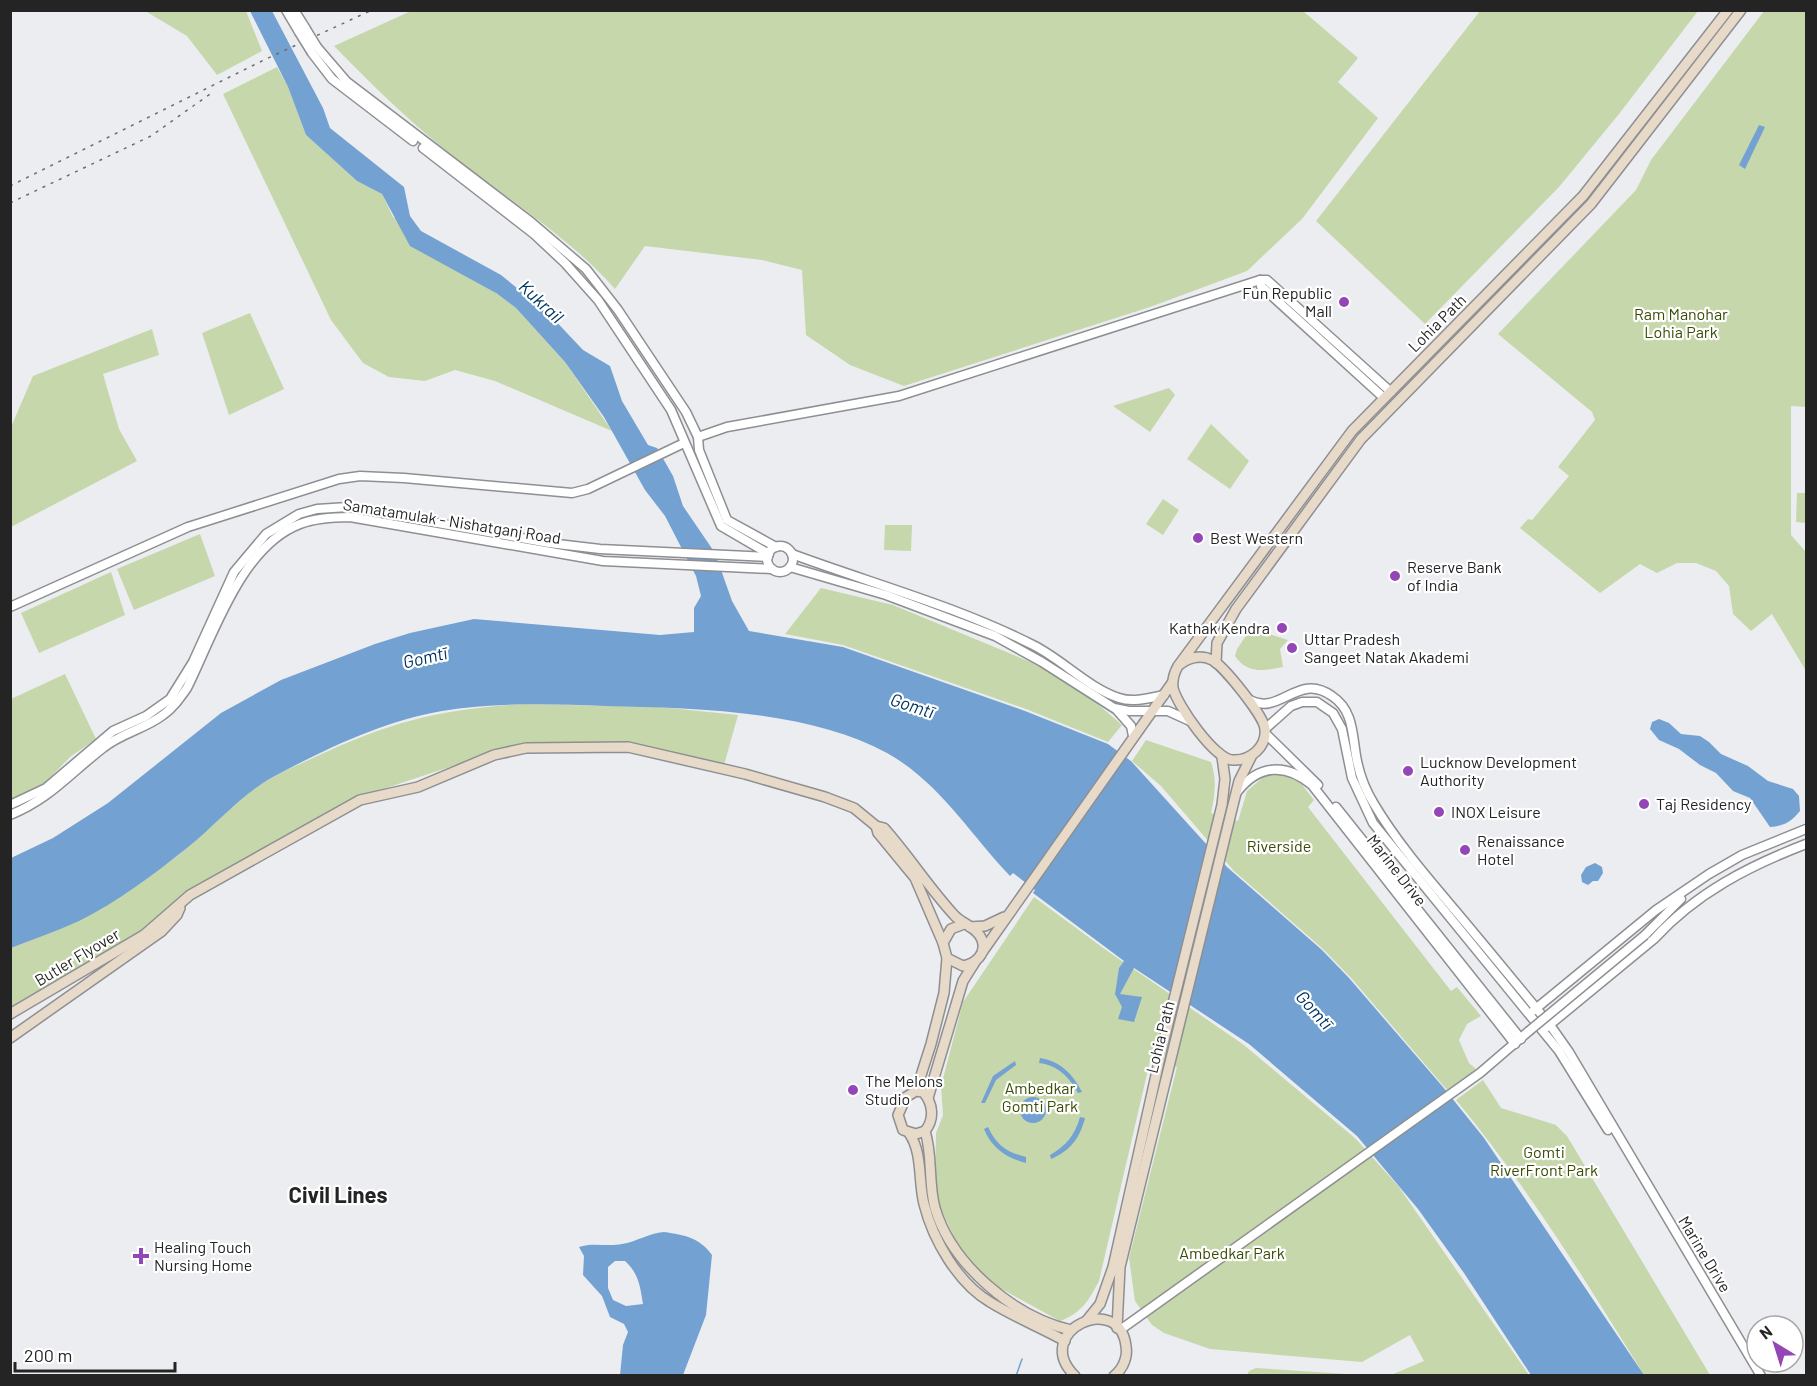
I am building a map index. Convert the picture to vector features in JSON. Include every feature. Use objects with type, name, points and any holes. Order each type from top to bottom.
[{"type":"main road","name":"Lohia Path","points":[[1178,666],[1352,431],[1582,196],[1728,10]]},
{"type":"main road","name":"Lohia Path","points":[[1216,663],[1217,643],[1236,609],[1361,439],[1591,204],[1741,10]]},
{"type":"main road","points":[[928,1098],[963,981],[1133,736],[1173,683],[1178,666],[1196,657],[1216,663],[1259,715],[1265,731]]},
{"type":"main road","points":[[1173,683],[1178,700],[1222,757],[1234,760],[1251,757]]},
{"type":"main road","name":"Lohia Path","points":[[1087,1320],[1100,1304],[1113,1267],[1168,1045],[1236,794],[1251,757],[1261,745],[1265,731]]},
{"type":"main road","points":[[10,1038],[160,928],[190,895],[221,877],[360,800],[418,787],[494,754],[526,748],[628,747],[745,774],[841,802],[876,826],[884,828],[967,926],[982,939],[977,959]]},
{"type":"main road","name":"Lohia Path","points":[[1114,1376],[1124,1365],[1127,1355],[1125,1341],[1118,1329],[1120,1267],[1222,805],[1225,779],[1222,757]]},
{"type":"main road","points":[[876,826],[878,833],[915,878],[947,958],[944,993],[916,1091]]},
{"type":"main road","points":[[943,944],[951,929],[985,926],[1008,914]]},
{"type":"main road","name":"Butler Flyover","points":[[10,1014],[144,935],[160,928]]},
{"type":"main road","points":[[947,958],[957,965],[977,959]]},
{"type":"main road","points":[[925,1131],[916,1134],[909,1133],[901,1128],[898,1115],[906,1097],[916,1091],[923,1092],[928,1098],[932,1117],[925,1131],[935,1209],[962,1259],[982,1282],[1000,1296],[1058,1327],[1071,1330]]},
{"type":"main road","points":[[909,1133],[918,1148],[920,1187],[927,1214],[946,1255],[959,1272],[988,1301],[1065,1341]]},
{"type":"main road","points":[[1072,1374],[1065,1361],[1065,1341],[1071,1330],[1087,1320],[1103,1320],[1118,1329]]},
{"type":"street","points":[[286,10],[312,53],[332,79],[511,212],[565,263],[598,300],[675,420],[682,443],[698,460],[727,520],[776,547],[785,547],[792,554],[902,590],[1034,645],[1104,691],[1121,699],[1136,700],[1164,695]]},
{"type":"street","points":[[294,10],[324,56],[347,82],[586,270],[618,310],[687,414],[698,437],[698,460],[721,526],[768,555],[772,569],[782,572],[790,567],[886,595],[995,636],[1042,662],[1114,708],[1125,717],[1133,736]]},
{"type":"street","points":[[698,437],[727,427],[899,396],[1260,280],[1261,286],[1387,395]]},
{"type":"street","points":[[675,420],[687,414]]},
{"type":"street","points":[[10,607],[188,526],[339,479],[360,476],[404,478],[572,493],[588,489],[682,443]]},
{"type":"street","name":"Samatamulak - Nishatganj Road","points":[[10,805],[46,788],[113,731],[162,707],[179,686],[193,662],[234,572],[266,534],[299,514],[317,509],[348,507],[565,545],[687,555],[768,555]]},
{"type":"street","name":"Samatamulak - Nishatganj Road","points":[[10,815],[48,796],[103,748],[117,738],[162,717],[175,704],[187,687],[242,577],[279,535],[298,524],[321,518],[350,517],[603,561],[772,569]]},
{"type":"street","points":[[768,555],[776,547]]},
{"type":"street","points":[[790,567],[792,554]]},
{"type":"street","name":"Marine Drive","points":[[1245,697],[1257,704],[1266,705],[1292,692],[1308,689],[1328,693],[1339,701],[1350,720],[1364,786],[1384,821],[1550,1025],[1569,1052],[1761,1376]]},
{"type":"street","name":"Marine Drive","points":[[1518,1041],[1311,776],[1265,731],[1291,706],[1302,702],[1317,702],[1333,713],[1342,729],[1352,778],[1373,823],[1542,1031],[1576,1077],[1754,1376]]},
{"type":"street","points":[[1114,708],[1129,711],[1168,711],[1193,722]]},
{"type":"street","name":"Marine Drive","points":[[1236,794],[1255,775],[1270,770],[1285,769],[1300,775],[1312,785],[1518,1041]]},
{"type":"street","points":[[1528,1015],[1656,910],[1699,881],[1742,855],[1806,829]]},
{"type":"street","points":[[1646,935],[1667,924],[1720,884],[1742,871],[1806,844]]},
{"type":"street","points":[[1118,1329],[1339,1175],[1480,1073],[1646,935],[1699,881]]},
{"type":"street","points":[[1542,1031],[1654,939],[1667,924]]},
{"type":"green space","points":[[145,11],[246,11],[262,51],[217,75],[187,36]]},
{"type":"green space","points":[[411,11],[1303,11],[1358,58],[1338,82],[1378,118],[1302,219],[1247,271],[1150,307],[904,386],[850,365],[806,335],[802,270],[762,260],[645,246],[615,289],[560,237],[426,134],[334,46]]},
{"type":"green space","points":[[1480,11],[1698,11],[1619,114],[1559,187],[1425,324],[1316,221]]},
{"type":"green space","name":"Ram Manohar Lohia Park","points":[[1764,11],[1806,11],[1806,407],[1791,406],[1791,535],[1806,552],[1806,671],[1772,614],[1751,631],[1733,614],[1729,586],[1716,571],[1696,563],[1677,563],[1657,573],[1640,564],[1600,593],[1520,528],[1528,519],[1532,520],[1569,476],[1558,467],[1595,420],[1592,412],[1498,334],[1636,190],[1651,160]]},
{"type":"green space","points":[[277,67],[288,87],[306,135],[357,181],[382,194],[393,217],[516,308],[565,362],[612,431],[495,381],[455,370],[425,381],[389,377],[363,363],[331,320],[223,94]]},
{"type":"green space","points":[[250,313],[284,389],[229,415],[202,333]]},
{"type":"green space","points":[[152,329],[159,355],[103,374],[119,429],[137,461],[11,527],[11,427],[33,376]]},
{"type":"green space","points":[[1169,388],[1175,395],[1150,432],[1113,406]]},
{"type":"green space","points":[[1211,424],[1249,461],[1230,489],[1187,459]]},
{"type":"green space","points":[[1797,493],[1806,493],[1806,523],[1796,522]]},
{"type":"green space","points":[[1163,499],[1179,510],[1163,535],[1146,524]]},
{"type":"green space","points":[[885,525],[912,525],[911,551],[884,550]]},
{"type":"green space","points":[[200,534],[215,576],[134,610],[117,569]]},
{"type":"green space","points":[[111,572],[125,615],[39,653],[21,613]]},
{"type":"green space","points":[[821,588],[893,605],[1045,668],[1086,694],[1122,725],[1108,742],[1026,709],[843,645],[785,634]]},
{"type":"green space","points":[[1251,628],[1288,640],[1280,649],[1283,667],[1256,670],[1245,666],[1235,656]]},
{"type":"green space","points":[[65,674],[96,739],[70,757],[46,782],[11,799],[11,699]]},
{"type":"green space","points":[[524,704],[660,707],[738,715],[724,765],[625,743],[516,745],[359,797],[290,833],[185,896],[146,931],[11,1013],[11,948],[81,917],[146,878],[187,848],[259,785],[343,745],[393,726],[441,713]]},
{"type":"green space","name":"Riverside","points":[[1146,740],[1211,762],[1215,787],[1211,813],[1238,821],[1247,791],[1266,775],[1280,772],[1296,777],[1314,800],[1308,807],[1451,991],[1457,987],[1481,1016],[1467,1024],[1459,1040],[1469,1063],[1477,1070],[1447,1090],[1352,979],[1323,949],[1234,871],[1161,786],[1132,761]]},
{"type":"green space","points":[[1034,897],[1106,950],[1244,1045],[1356,1139],[1399,1187],[1529,1375],[1391,1375],[1424,1361],[1410,1335],[1362,1362],[1210,1349],[1164,1333],[1152,1325],[1135,1301],[1129,1258],[1177,1067],[1150,1061],[1099,1281],[1084,1305],[1068,1318],[1060,1321],[996,1286],[973,1266],[956,1241],[938,1203],[935,1178],[936,1133],[943,1115],[941,1086],[963,1002]]},
{"type":"green space","name":"Gomti RiverFront Park","points":[[1483,1080],[1501,1108],[1556,1125],[1567,1136],[1710,1375],[1644,1375],[1578,1269],[1531,1200],[1456,1100]]},
{"type":"green space","points":[[1256,1368],[1362,1375],[1247,1375],[1249,1371]]},
{"type":"water","name":"Gomtī","points":[[250,11],[272,11],[323,108],[330,128],[404,187],[410,216],[421,231],[501,275],[549,314],[583,350],[610,366],[622,401],[648,445],[657,448],[673,476],[683,506],[715,553],[732,601],[749,631],[843,647],[1025,711],[1108,744],[1131,761],[1227,867],[1322,950],[1349,978],[1443,1087],[1484,1138],[1644,1375],[1531,1375],[1464,1273],[1418,1209],[1357,1136],[1249,1044],[1134,968],[1120,994],[1142,997],[1134,1022],[1118,1019],[1122,1007],[1115,994],[1119,968],[1124,961],[1033,893],[1035,890],[1013,873],[1010,876],[953,810],[906,765],[887,753],[856,739],[822,728],[786,720],[712,710],[543,704],[462,708],[420,716],[355,737],[273,777],[250,792],[198,839],[121,897],[79,921],[11,948],[11,858],[53,838],[108,803],[221,713],[281,680],[375,644],[410,633],[474,619],[660,635],[694,632],[694,608],[701,596],[696,576],[665,516],[645,490],[604,417],[565,362],[516,308],[496,293],[410,246],[382,194],[357,181],[306,135],[288,87]]},
{"type":"water","points":[[1759,125],[1765,127],[1745,169],[1739,165]]},
{"type":"water","points":[[1659,719],[1669,723],[1681,734],[1700,736],[1721,754],[1748,766],[1768,781],[1793,789],[1799,796],[1800,811],[1787,823],[1770,827],[1750,798],[1733,791],[1716,773],[1700,765],[1679,749],[1659,740],[1650,729],[1652,722]]},
{"type":"water","points":[[1595,863],[1602,867],[1603,873],[1598,881],[1593,881],[1588,885],[1582,882],[1581,875],[1586,867]]},
{"type":"water","points":[[1040,1058],[1054,1062],[1065,1069],[1082,1092],[1078,1093],[1058,1069],[1039,1063]]},
{"type":"water","points":[[1015,1061],[1016,1065],[996,1080],[985,1103],[981,1103],[993,1076]]},
{"type":"water","points":[[1033,1097],[1042,1101],[1046,1110],[1042,1119],[1033,1123],[1024,1119],[1020,1110],[1024,1101]]},
{"type":"water","points":[[1080,1117],[1085,1118],[1077,1138],[1069,1148],[1051,1159],[1050,1155],[1061,1148],[1073,1135]]},
{"type":"water","points":[[988,1127],[999,1143],[1008,1150],[1026,1157],[1026,1163],[1006,1155],[995,1146],[984,1129]]},
{"type":"water","points":[[658,1233],[672,1233],[691,1238],[712,1255],[706,1315],[683,1375],[620,1375],[623,1345],[628,1332],[624,1324],[610,1317],[602,1296],[583,1275],[584,1256],[579,1247],[622,1244]],"holes":[[[615,1261],[625,1261],[636,1276],[643,1304],[626,1306],[613,1300],[608,1288],[608,1267]]]},
{"type":"waterway","points":[[1016,1376],[1022,1359]]},
{"type":"railway","points":[[10,186],[266,59],[372,10]]},
{"type":"railway","points":[[10,203],[151,136],[210,94]]},
{"type":"place","name":"Fun Republic Mall","points":[[1344,302]]},
{"type":"place","name":"Best Western","points":[[1198,538]]},
{"type":"place","name":"Reserve Bank of India","points":[[1395,576]]},
{"type":"place","name":"Kathak Kendra","points":[[1282,628]]},
{"type":"place","name":"Uttar Pradesh Sangeet Natak Akademi","points":[[1292,648]]},
{"type":"place","name":"Lucknow Development Authority","points":[[1408,771]]},
{"type":"place","name":"Taj Residency","points":[[1644,804]]},
{"type":"place","name":"INOX Leisure","points":[[1439,812]]},
{"type":"place","name":"Renaissance Hotel","points":[[1465,850]]},
{"type":"place","name":"The Melons Studio","points":[[853,1090]]},
{"type":"place","name":"Healing Touch Nursing Home","points":[[141,1256]]},
{"type":"district","name":"Civil Lines","points":[[338,1195]]},
{"type":"water label","name":"Kukrail","points":[[541,302]]},
{"type":"park label","name":"Ambedkar Gomti Park","points":[[1040,1097]]},
{"type":"park label","name":"Ambedkar Park","points":[[1232,1253]]}]
